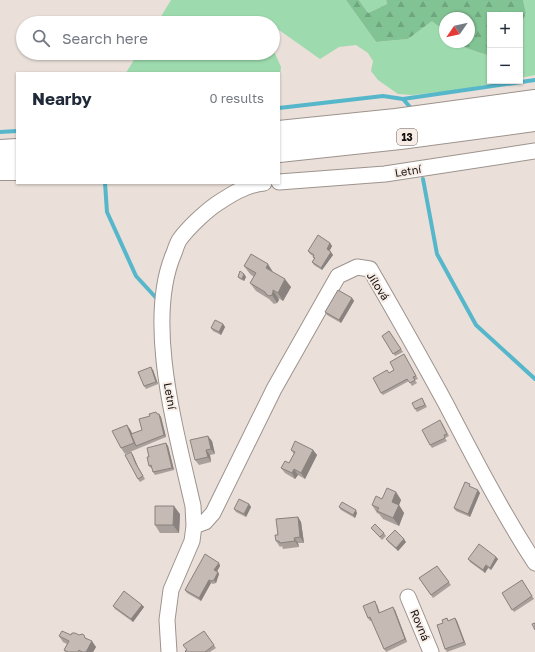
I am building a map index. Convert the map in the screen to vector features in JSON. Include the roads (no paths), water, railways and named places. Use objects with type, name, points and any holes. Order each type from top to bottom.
[{"type":"highway","name":"13","points":[[280,132],[396,120],[535,101]]},
{"type":"highway","name":"13","points":[[280,151],[400,138],[535,120]]},
{"type":"highway","points":[[0,150],[16,150]]},
{"type":"highway","points":[[0,170],[16,169]]},
{"type":"street","name":"Letní","points":[[280,182],[386,174],[535,151]]},
{"type":"street","name":"Letní","points":[[169,652],[167,620],[171,590],[192,541],[194,526],[193,506],[168,386],[162,336],[162,304],[168,268],[180,239],[207,211],[238,190],[260,184]]},
{"type":"street","name":"Jílová","points":[[194,526],[205,522],[212,513],[274,389],[338,276],[357,267],[370,269],[420,355],[523,545],[535,563]]},
{"type":"street","name":"Rovná","points":[[408,597],[431,652]]},
{"type":"waterway","points":[[280,108],[383,96],[403,99],[535,80]]},
{"type":"waterway","points":[[403,99],[410,107]]},
{"type":"waterway","points":[[0,132],[16,131]]},
{"type":"waterway","points":[[423,179],[437,254],[476,325],[535,379]]},
{"type":"waterway","points":[[105,184],[107,212],[136,276],[159,301]]}]
